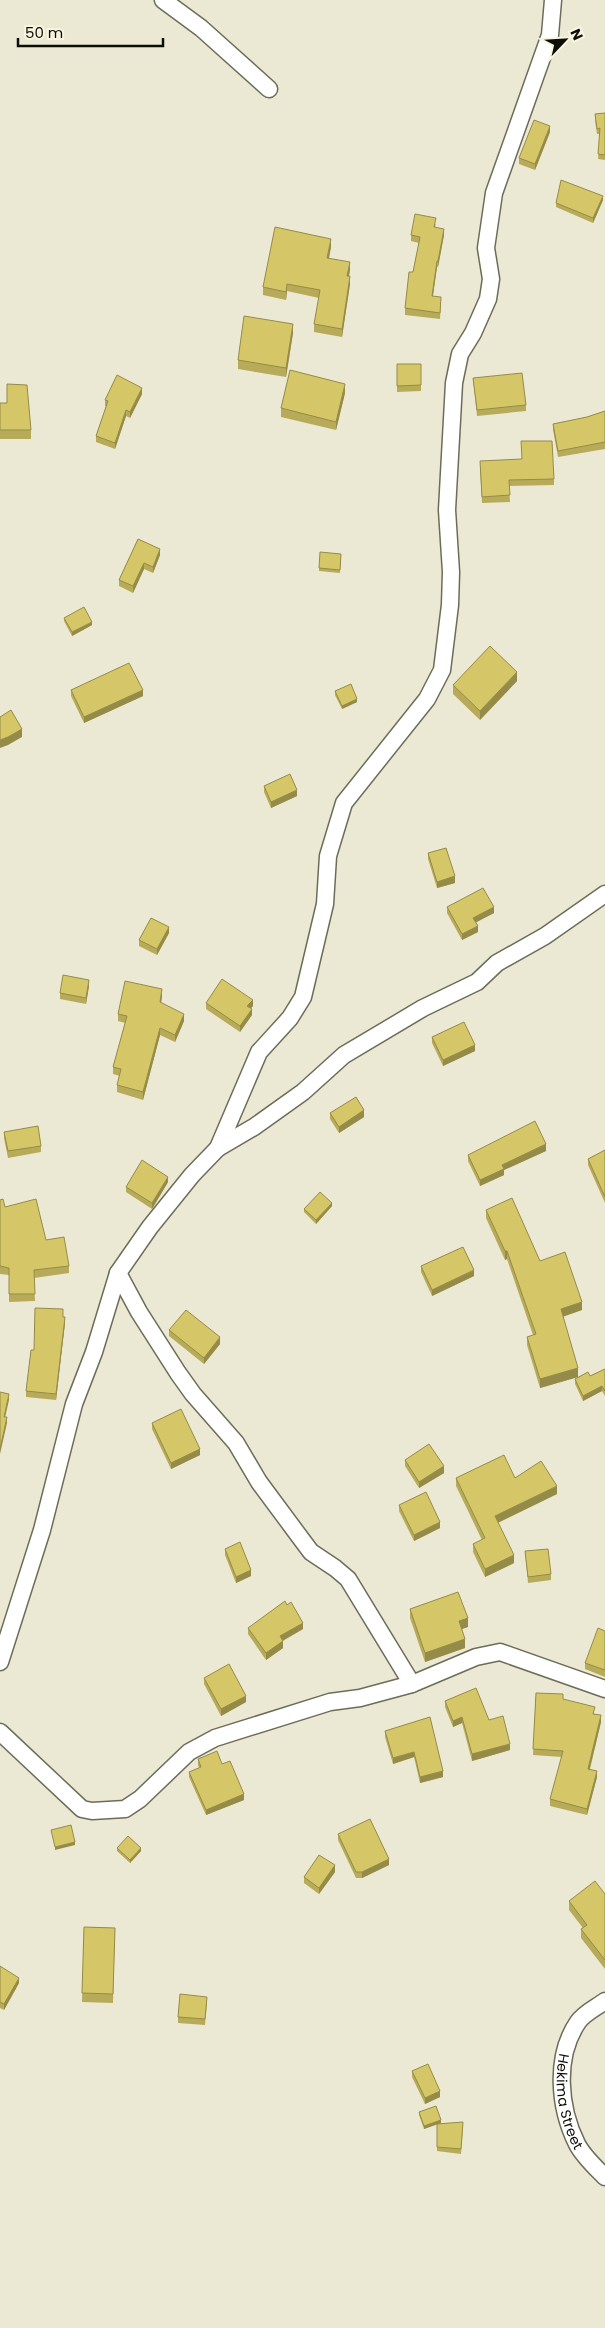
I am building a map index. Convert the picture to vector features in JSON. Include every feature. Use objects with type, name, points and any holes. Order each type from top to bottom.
[{"type":"street","points":[[163,0],[201,28],[269,90]]},
{"type":"street","points":[[218,1148],[259,1052],[290,1018],[303,997],[325,904],[328,856],[344,803],[427,699],[442,670],[450,605],[451,572],[446,510],[454,383],[460,354],[473,333],[488,299],[491,279],[486,248],[492,206],[508,152],[550,35],[553,0]]},
{"type":"street","points":[[0,1662],[42,1530],[74,1404],[94,1352],[118,1273],[150,1227],[192,1174],[218,1148],[254,1127],[303,1092],[344,1055],[423,1008],[477,982],[497,963],[545,936],[605,894]]},
{"type":"street","points":[[118,1273],[139,1312],[193,1394],[236,1443],[259,1482],[311,1552],[348,1579],[412,1684]]},
{"type":"street","points":[[0,1732],[82,1808],[92,1811],[125,1809],[140,1799],[190,1752],[215,1738],[330,1702],[360,1698],[412,1684],[476,1657],[500,1652],[605,1689]]},
{"type":"street","name":"Hekima Street","points":[[605,2000],[579,2020],[568,2040],[563,2068],[562,2093],[566,2117],[578,2146],[605,2177]]},
{"type":"building","points":[[605,113],[605,155],[598,154],[600,128],[597,129],[595,114]]},
{"type":"building","points":[[534,120],[550,126],[535,164],[519,158]]},
{"type":"building","points":[[561,180],[603,196],[593,218],[556,203]]},
{"type":"building","points":[[415,214],[436,218],[434,227],[444,229],[432,296],[441,297],[440,313],[405,308],[409,272],[413,272],[420,237],[411,235]]},
{"type":"building","points":[[275,227],[331,239],[327,258],[350,262],[347,276],[350,276],[342,329],[314,324],[320,290],[287,284],[286,292],[263,287]]},
{"type":"building","points":[[244,316],[293,324],[286,368],[238,360]]},
{"type":"building","points":[[397,364],[421,364],[421,385],[397,386]]},
{"type":"building","points":[[290,370],[345,384],[336,422],[281,408]]},
{"type":"building","points":[[522,373],[526,405],[477,410],[473,378]]},
{"type":"building","points":[[117,375],[142,388],[130,412],[126,410],[115,443],[96,436],[108,401],[105,400]]},
{"type":"building","points":[[7,384],[27,385],[31,430],[0,430],[0,403],[7,403]]},
{"type":"building","points":[[605,411],[605,442],[558,451],[553,424]]},
{"type":"building","points":[[521,441],[552,441],[554,479],[509,480],[510,495],[482,497],[480,461],[522,459]]},
{"type":"building","points":[[138,539],[160,549],[153,567],[144,563],[133,586],[119,580]]},
{"type":"building","points":[[320,552],[341,554],[340,570],[319,568]]},
{"type":"building","points":[[84,607],[92,622],[72,632],[64,618]]},
{"type":"building","points":[[490,646],[517,672],[480,711],[453,685]]},
{"type":"building","points":[[129,663],[143,690],[84,717],[71,690]]},
{"type":"building","points":[[351,684],[357,699],[342,706],[335,691]]},
{"type":"building","points":[[11,710],[22,729],[0,740],[0,717]]},
{"type":"building","points":[[290,774],[297,790],[271,802],[264,786]]},
{"type":"building","points":[[446,848],[455,876],[437,882],[428,853]]},
{"type":"building","points":[[483,888],[494,907],[473,918],[478,926],[462,934],[447,907]]},
{"type":"building","points":[[151,918],[169,927],[157,949],[139,940]]},
{"type":"building","points":[[63,975],[89,980],[86,998],[60,993]]},
{"type":"building","points":[[222,979],[253,1000],[247,1006],[252,1009],[240,1026],[206,1003]]},
{"type":"building","points":[[125,981],[162,989],[160,1002],[184,1014],[175,1035],[160,1028],[143,1092],[117,1085],[121,1069],[113,1067],[127,1016],[118,1014]]},
{"type":"building","points":[[464,1022],[475,1045],[443,1060],[432,1037]]},
{"type":"building","points":[[356,1097],[364,1110],[339,1127],[330,1113]]},
{"type":"building","points":[[535,1121],[546,1144],[502,1165],[504,1169],[480,1180],[468,1155]]},
{"type":"building","points":[[38,1126],[41,1146],[8,1151],[4,1132]]},
{"type":"building","points":[[605,1150],[605,1197],[588,1159]]},
{"type":"building","points":[[142,1160],[168,1177],[152,1203],[126,1187]]},
{"type":"building","points":[[320,1192],[332,1203],[316,1220],[304,1209]]},
{"type":"building","points":[[512,1198],[540,1261],[565,1252],[582,1302],[561,1309],[578,1368],[540,1379],[527,1337],[536,1334],[507,1251],[505,1251],[486,1210]]},
{"type":"building","points":[[3,1199],[5,1207],[36,1199],[46,1240],[64,1237],[69,1266],[34,1270],[35,1294],[9,1294],[9,1268],[0,1266],[0,1200]]},
{"type":"building","points":[[463,1247],[474,1270],[432,1290],[421,1266]]},
{"type":"building","points":[[35,1308],[63,1309],[63,1317],[65,1317],[56,1394],[26,1391],[31,1350],[34,1350]]},
{"type":"building","points":[[186,1310],[220,1337],[204,1358],[169,1330]]},
{"type":"building","points":[[605,1369],[605,1391],[602,1386],[583,1396],[575,1379],[588,1372],[590,1376]]},
{"type":"building","points":[[0,1392],[9,1394],[4,1417],[7,1417],[0,1449]]},
{"type":"building","points":[[181,1409],[200,1449],[171,1463],[152,1423]]},
{"type":"building","points":[[429,1444],[444,1466],[419,1482],[405,1460]]},
{"type":"building","points":[[504,1455],[515,1478],[541,1461],[557,1486],[495,1516],[514,1555],[485,1569],[473,1544],[485,1538],[456,1478]]},
{"type":"building","points":[[426,1492],[440,1522],[414,1535],[399,1505]]},
{"type":"building","points":[[240,1542],[251,1570],[236,1577],[225,1549]]},
{"type":"building","points":[[548,1549],[551,1574],[528,1577],[525,1551]]},
{"type":"building","points":[[458,1592],[468,1618],[459,1621],[465,1639],[425,1653],[410,1609]]},
{"type":"building","points":[[285,1601],[287,1605],[291,1602],[303,1623],[280,1636],[283,1641],[266,1653],[248,1628]]},
{"type":"building","points":[[598,1628],[605,1631],[605,1670],[585,1663]]},
{"type":"building","points":[[229,1664],[246,1696],[221,1709],[204,1678]]},
{"type":"building","points":[[476,1688],[489,1720],[503,1716],[510,1744],[472,1754],[462,1717],[453,1721],[445,1701]]},
{"type":"building","points":[[536,1693],[563,1694],[563,1699],[595,1707],[593,1714],[601,1715],[588,1769],[597,1771],[587,1809],[550,1799],[563,1751],[533,1749]]},
{"type":"building","points":[[430,1717],[443,1771],[420,1777],[414,1752],[393,1758],[385,1731]]},
{"type":"building","points":[[217,1751],[222,1764],[230,1761],[244,1794],[206,1810],[189,1772],[201,1767],[198,1759]]},
{"type":"building","points":[[370,1819],[389,1859],[362,1872],[356,1872],[338,1834]]},
{"type":"building","points":[[71,1825],[75,1842],[55,1847],[51,1830]]},
{"type":"building","points":[[128,1836],[141,1848],[130,1860],[117,1848]]},
{"type":"building","points":[[319,1855],[335,1865],[319,1888],[304,1877]]},
{"type":"building","points":[[595,1881],[605,1894],[605,1960],[581,1929],[587,1925],[569,1901]]},
{"type":"building","points":[[84,1927],[115,1928],[113,1994],[82,1993]]},
{"type":"building","points":[[0,1966],[19,1978],[4,2004],[0,2002]]},
{"type":"building","points":[[180,1994],[207,1997],[205,2019],[178,2017]]},
{"type":"building","points":[[428,2064],[440,2091],[425,2098],[412,2071]]},
{"type":"building","points":[[436,2106],[441,2120],[424,2126],[419,2112]]},
{"type":"building","points":[[463,2122],[461,2149],[437,2147],[437,2124]]}]
